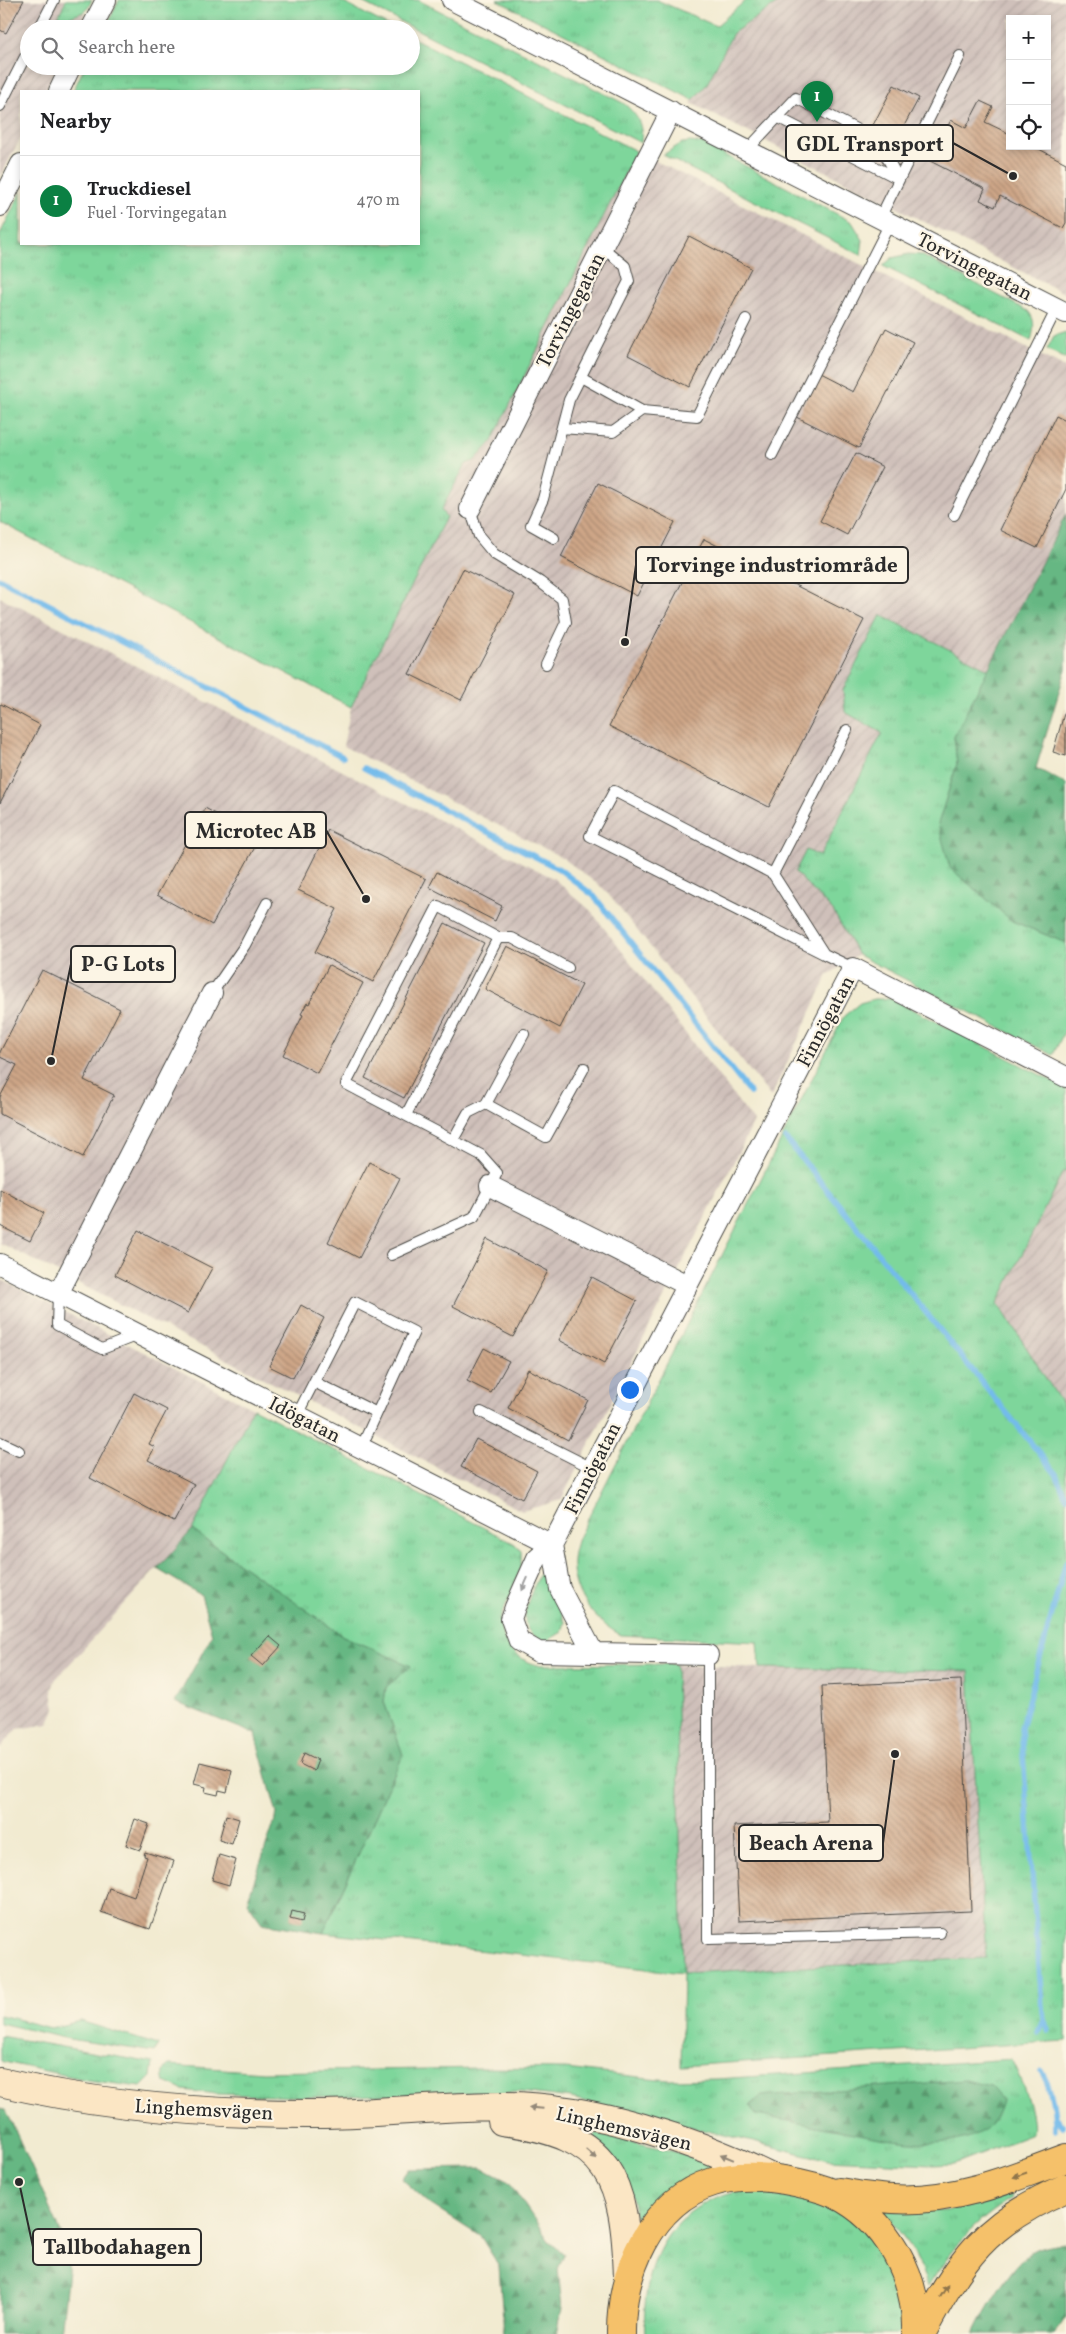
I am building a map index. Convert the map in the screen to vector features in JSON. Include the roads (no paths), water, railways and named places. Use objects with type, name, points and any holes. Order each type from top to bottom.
[{"type":"main road","name":"Linghemsvägen","points":[[0,2082],[151,2108],[230,2113],[411,2111],[507,2106],[597,2117],[692,2143],[728,2157],[771,2178]]},
{"type":"main road","name":"Linghemsvägen","points":[[411,2111],[530,2126],[562,2134],[590,2152],[601,2162],[619,2192],[624,2216],[628,2279]]},
{"type":"main road","points":[[621,2334],[622,2308],[628,2279],[639,2251],[648,2235],[669,2209],[680,2199],[711,2183],[726,2179],[771,2178],[825,2190],[892,2200],[945,2196],[1001,2182],[1066,2158]]},
{"type":"main road","points":[[921,2334],[962,2264],[984,2239],[1018,2210],[1066,2188]]},
{"type":"main road","points":[[825,2190],[859,2210],[890,2241],[908,2280],[915,2310],[916,2334]]},
{"type":"street","points":[[96,20],[106,0]]},
{"type":"street","name":"Torvingegatan","points":[[452,0],[1061,310]]},
{"type":"street","points":[[59,90],[66,75]]},
{"type":"street","name":"Torvingegatan","points":[[470,509],[671,111]]},
{"type":"street","points":[[0,206],[20,166]]},
{"type":"street","name":"Finnögatan","points":[[708,1654],[538,1652],[519,1641],[511,1619],[514,1607],[537,1558],[552,1545],[852,968],[1066,1077]]},
{"type":"street","points":[[58,1294],[212,993]]},
{"type":"street","points":[[490,1186],[687,1285]]},
{"type":"street","name":"Idögatan","points":[[0,1264],[552,1545]]},
{"type":"street","points":[[552,1545],[560,1589],[593,1652]]},
{"type":"lane","points":[[44,20],[54,0]]},
{"type":"lane","points":[[772,455],[885,220],[899,179],[960,56]]},
{"type":"lane","points":[[0,106],[20,67]]},
{"type":"lane","points":[[747,150],[796,98],[877,140],[899,179]]},
{"type":"lane","points":[[777,117],[899,179]]},
{"type":"lane","points":[[554,538],[531,525],[543,499],[569,400],[628,281],[625,266],[602,247]]},
{"type":"lane","points":[[954,515],[1061,310]]},
{"type":"lane","points":[[581,378],[642,411],[697,416],[746,319]]},
{"type":"lane","points":[[562,428],[613,432],[642,411]]},
{"type":"lane","points":[[470,509],[479,536],[494,554],[540,582],[562,599],[566,622],[546,664]]},
{"type":"lane","points":[[774,874],[847,730]]},
{"type":"lane","points":[[824,954],[774,874],[614,791],[590,836],[824,954],[852,968]]},
{"type":"lane","points":[[212,993],[245,945],[267,903]]},
{"type":"lane","points":[[391,1255],[474,1217],[497,1173],[481,1154],[346,1084],[438,906],[498,938],[512,938],[568,968]]},
{"type":"lane","points":[[406,1115],[498,938]]},
{"type":"lane","points":[[453,1140],[468,1113],[486,1104],[524,1034]]},
{"type":"lane","points":[[486,1104],[546,1137],[584,1068]]},
{"type":"lane","points":[[58,1294],[57,1325],[102,1349],[138,1335]]},
{"type":"lane","points":[[297,1415],[354,1302],[414,1332],[362,1448]]},
{"type":"lane","points":[[314,1382],[377,1413]]},
{"type":"lane","points":[[481,1412],[592,1468]]},
{"type":"lane","points":[[0,1442],[19,1452]]},
{"type":"lane","points":[[708,1654],[708,1939],[940,1933]]},
{"type":"waterway","points":[[0,579],[343,757]]},
{"type":"waterway","points":[[364,768],[559,869],[594,896],[750,1093]]},
{"type":"waterway","points":[[786,1139],[1056,1474],[1066,1497]]},
{"type":"waterway","points":[[1048,2030],[1043,2020],[1021,1728],[1066,1562]]},
{"type":"waterway","points":[[1038,2032],[1043,2020]]},
{"type":"waterway","points":[[1041,2071],[1052,2098],[1055,2129]]},
{"type":"waterway","points":[[1055,2116],[1063,2126]]},
{"type":"place","name":"Truckdiesel","points":[[817,122]]},
{"type":"place","name":"GDL Transport","points":[[1013,176]]},
{"type":"place","name":"Torvinge industriområde","points":[[625,642]]},
{"type":"place","name":"Microtec AB","points":[[366,899]]},
{"type":"place","name":"P-G Lots","points":[[51,1061]]},
{"type":"place","name":"Beach Arena","points":[[895,1754]]},
{"type":"place","name":"Tallbodahagen","points":[[19,2182]]}]
